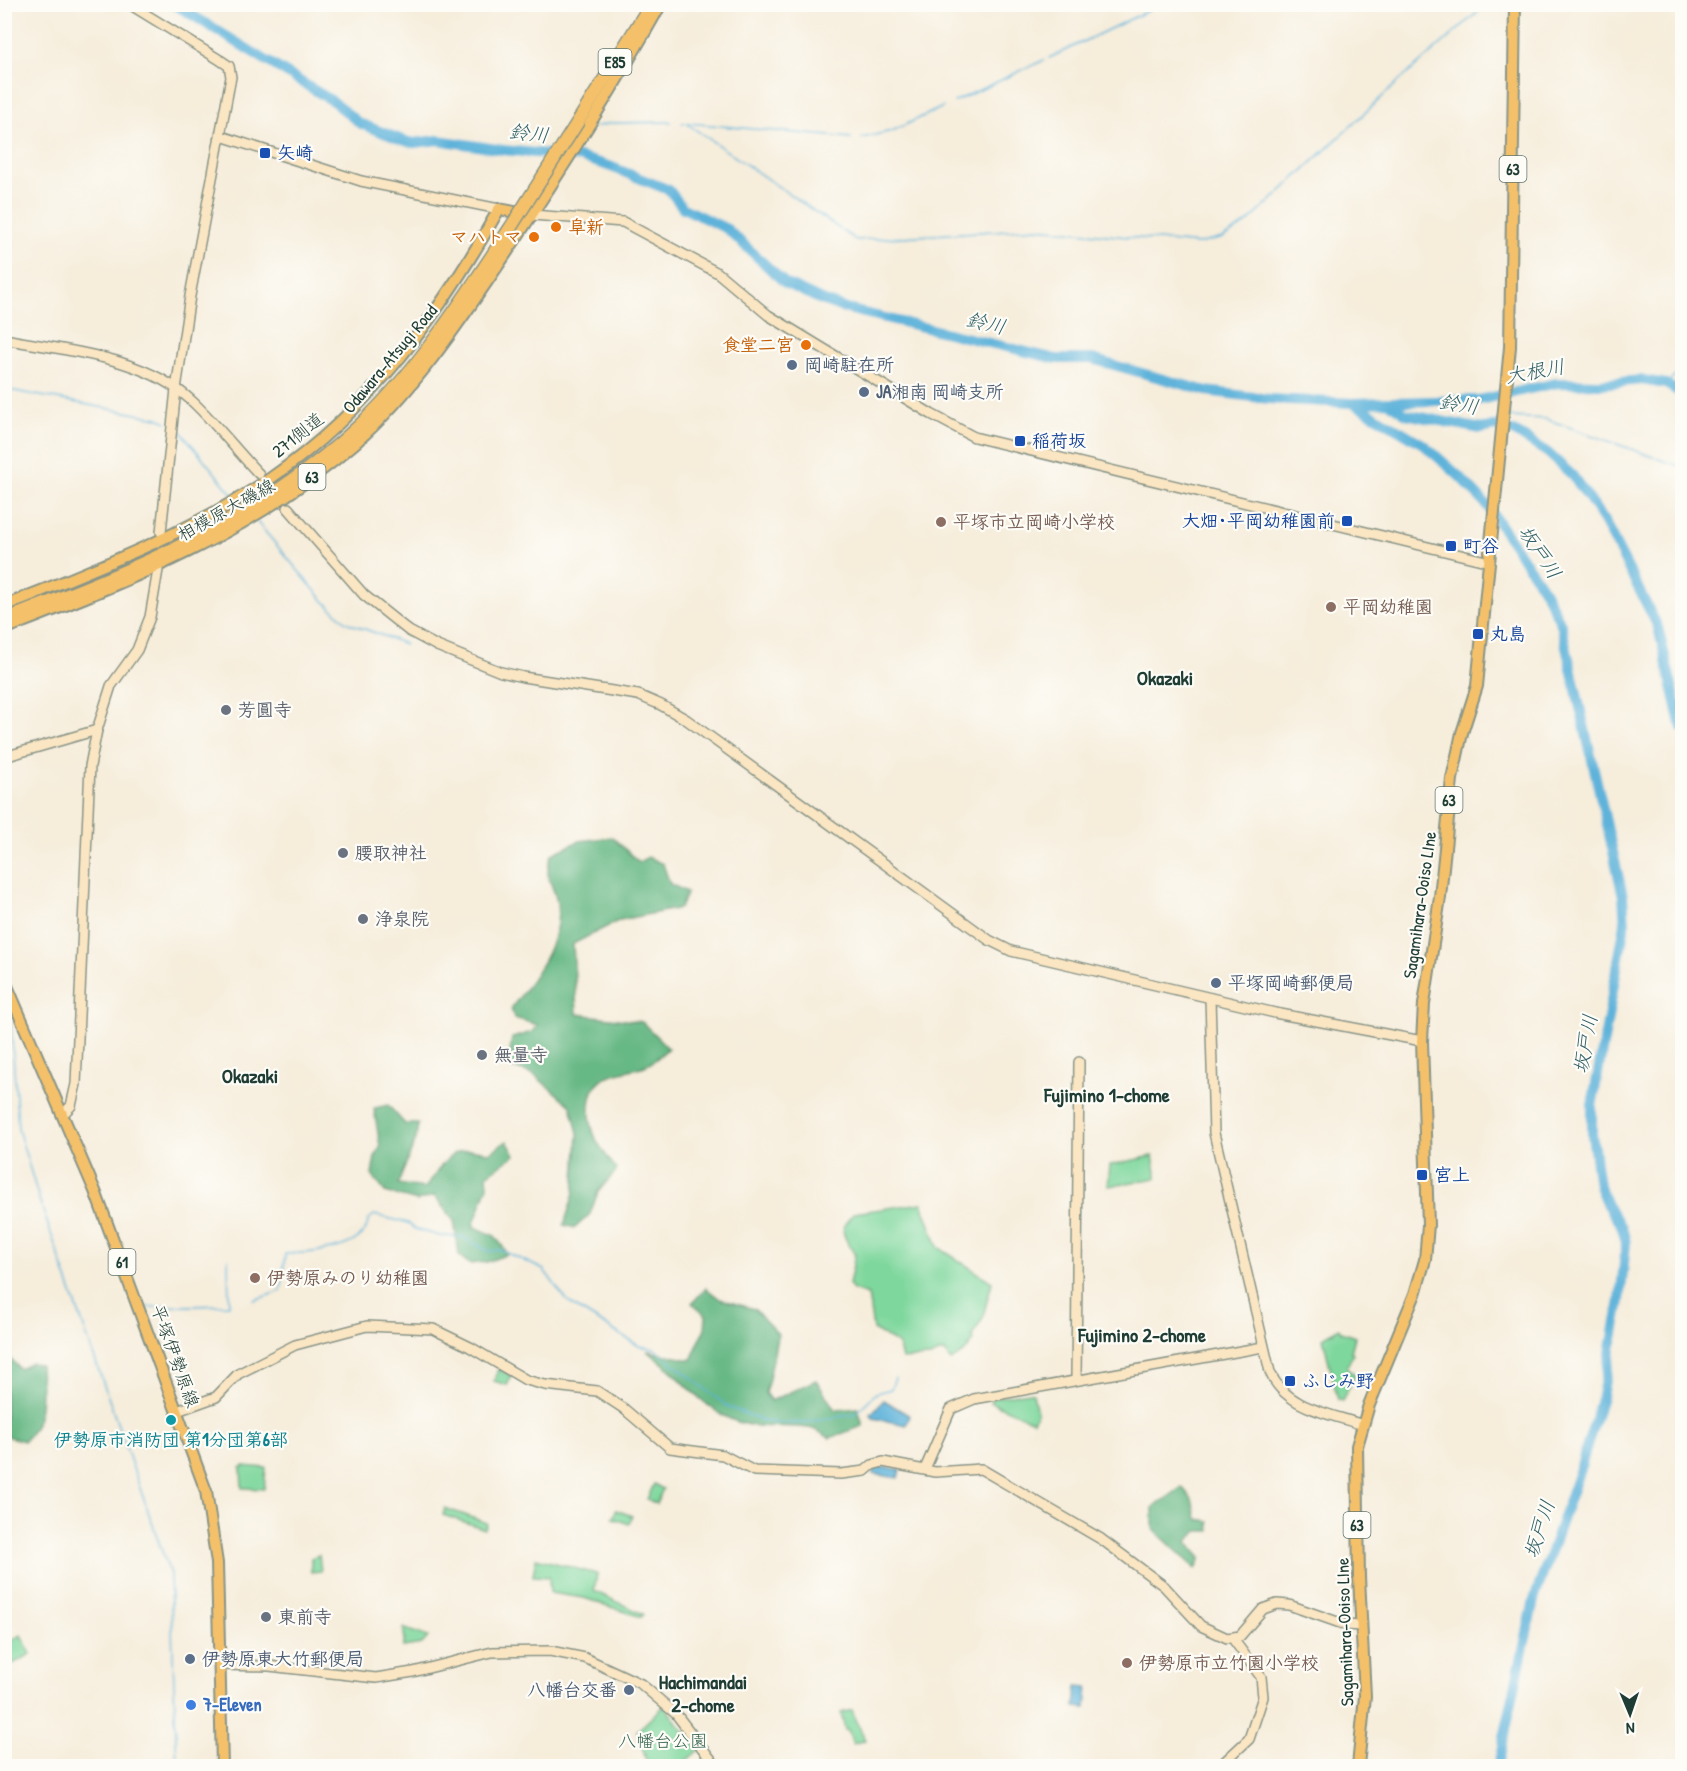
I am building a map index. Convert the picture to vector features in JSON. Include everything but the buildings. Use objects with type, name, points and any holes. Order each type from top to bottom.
[{"type":"highway","name":"Odawara-Atsugi Road","points":[[575,120],[643,4]]},
{"type":"highway","name":"Odawara-Atsugi Road","points":[[4,620],[169,553],[216,529],[283,488],[328,454],[361,424],[410,370],[506,229],[651,4]]},
{"type":"highway","name":"Odawara-Atsugi Road","points":[[4,612],[165,546],[212,523],[280,481],[322,449],[355,420],[405,366],[506,229]]},
{"type":"main road","name":"63","points":[[532,215],[592,121],[661,4]]},
{"type":"main road","name":"Sagamihara-Ooiso LIne","points":[[1358,1767],[1365,1696],[1356,1464],[1363,1425],[1415,1294],[1425,1260],[1428,1225],[1422,1041],[1426,982],[1440,897],[1452,779],[1462,733],[1477,686],[1507,382],[1511,323],[1515,4]]},
{"type":"main road","points":[[499,209],[532,215]]},
{"type":"main road","name":"271側道","points":[[4,606],[81,575],[207,516],[258,486],[317,443],[355,409],[402,354],[459,277],[499,209]]},
{"type":"main road","name":"相模原大磯線","points":[[4,629],[90,596],[223,534],[280,499],[333,461],[377,422],[444,341],[532,215]]},
{"type":"main road","name":"平塚伊勢原線","points":[[4,979],[64,1113],[138,1302],[203,1480],[212,1522],[217,1563],[222,1767]]},
{"type":"street","points":[[129,4],[229,66],[232,86],[190,296],[161,532]]},
{"type":"street","points":[[221,136],[361,181],[499,209]]},
{"type":"street","points":[[532,215],[623,222],[718,273],[768,315],[931,414],[974,437],[1490,562]]},
{"type":"street","points":[[4,339],[123,364],[177,389],[193,402],[259,474]]},
{"type":"street","points":[[288,508],[364,595],[409,631],[437,646],[501,672],[615,690],[661,705],[687,720],[989,940],[1011,951],[1243,1006],[1422,1041]]},
{"type":"street","points":[[64,1113],[71,1106],[75,1084],[88,784],[97,730],[111,686],[137,650],[150,617],[158,570]]},
{"type":"street","points":[[4,757],[97,730]]},
{"type":"street","points":[[1210,998],[1214,1133],[1270,1372],[1281,1392],[1293,1401],[1363,1425]]},
{"type":"street","points":[[1076,1380],[1079,1062]]},
{"type":"street","points":[[177,1412],[216,1397],[238,1374],[295,1345],[367,1326],[413,1327],[432,1329],[449,1336],[526,1380],[545,1385],[597,1391],[623,1408],[670,1448],[723,1455],[753,1471],[841,1474],[865,1471],[872,1465],[883,1462],[935,1472],[981,1468],[1121,1554],[1164,1586],[1201,1626],[1214,1634],[1233,1639],[1260,1677],[1263,1697],[1249,1739],[1220,1767]]},
{"type":"street","points":[[924,1469],[954,1407],[990,1395],[1263,1347]]},
{"type":"street","points":[[1233,1639],[1244,1633],[1263,1609],[1277,1604],[1289,1605],[1346,1625],[1361,1626]]},
{"type":"street","points":[[220,1665],[269,1666],[376,1678],[434,1667],[492,1652],[550,1651],[585,1658],[641,1684],[676,1714],[716,1767]]},
{"type":"green space","points":[[612,837],[639,862],[648,857],[663,864],[670,884],[687,892],[680,908],[620,920],[573,944],[577,1014],[642,1022],[668,1048],[647,1065],[611,1075],[596,1085],[590,1102],[593,1131],[600,1147],[617,1170],[598,1192],[590,1214],[575,1228],[564,1225],[574,1193],[578,1133],[571,1106],[533,1074],[508,1066],[512,1038],[532,1032],[538,1025],[514,1018],[511,1009],[545,959],[555,932],[558,918],[557,903],[548,875],[552,854],[579,841]]},
{"type":"green space","points":[[388,1105],[405,1124],[418,1124],[416,1139],[398,1184],[425,1188],[451,1156],[466,1150],[489,1153],[507,1141],[515,1155],[487,1175],[488,1186],[473,1226],[495,1236],[508,1254],[487,1262],[469,1264],[459,1255],[454,1221],[435,1196],[417,1201],[385,1192],[372,1175],[375,1157],[380,1147],[374,1108]]},
{"type":"green space","points":[[1153,1156],[1157,1178],[1108,1186],[1110,1165]]},
{"type":"green space","points":[[922,1203],[938,1247],[992,1282],[982,1320],[972,1336],[974,1340],[966,1351],[951,1361],[944,1351],[930,1357],[902,1359],[898,1344],[873,1330],[868,1295],[853,1290],[849,1284],[855,1255],[844,1234],[848,1219],[854,1213]]},
{"type":"green space","points":[[706,1288],[720,1299],[754,1309],[778,1334],[765,1393],[771,1401],[816,1380],[835,1410],[858,1408],[863,1426],[830,1438],[809,1428],[746,1424],[724,1416],[704,1402],[667,1366],[647,1351],[691,1360],[705,1328],[706,1315],[692,1303]]},
{"type":"green space","points":[[1339,1328],[1341,1332],[1355,1337],[1351,1352],[1353,1353],[1347,1367],[1349,1371],[1356,1374],[1342,1401],[1338,1400],[1323,1338]]},
{"type":"green space","points":[[5,1353],[20,1369],[31,1363],[40,1365],[39,1416],[36,1425],[24,1441],[5,1436]]},
{"type":"green space","points":[[499,1369],[512,1376],[507,1385],[494,1381]]},
{"type":"green space","points":[[1033,1393],[1037,1413],[1033,1421],[990,1402],[992,1398]]},
{"type":"green space","points":[[244,1466],[266,1468],[264,1489],[242,1488],[241,1468]]},
{"type":"green space","points":[[654,1484],[663,1489],[656,1504],[647,1499]]},
{"type":"green space","points":[[1182,1487],[1192,1499],[1197,1519],[1209,1521],[1210,1531],[1197,1531],[1187,1542],[1201,1558],[1196,1569],[1153,1529],[1153,1508]]},
{"type":"green space","points":[[445,1508],[487,1523],[485,1529],[443,1515]]},
{"type":"green space","points":[[616,1510],[632,1516],[629,1524],[613,1518]]},
{"type":"green space","points":[[319,1555],[321,1571],[311,1572],[311,1558]]},
{"type":"green space","points":[[536,1558],[597,1574],[594,1591],[643,1614],[641,1617],[584,1598],[550,1593],[549,1577],[533,1576]]},
{"type":"green space","points":[[403,1628],[428,1637],[422,1644],[403,1647],[405,1640]]},
{"type":"green space","points":[[21,1635],[31,1654],[11,1665],[5,1652],[5,1644]]},
{"type":"green space","name":"八幡台公園","points":[[664,1706],[699,1750],[680,1766],[648,1766],[637,1731]]},
{"type":"green space","points":[[852,1710],[865,1740],[853,1744],[848,1730],[845,1730],[841,1713]]},
{"type":"water","points":[[884,1400],[910,1416],[906,1425],[873,1418],[871,1414]]},
{"type":"water","points":[[876,1467],[900,1469],[898,1478],[873,1474],[873,1469]]},
{"type":"water","points":[[1077,1686],[1088,1687],[1086,1708],[1075,1707]]},
{"type":"waterway","name":"鈴川","points":[[174,4],[334,102],[359,123],[402,140],[413,143],[438,140],[503,150],[579,157],[609,166],[669,190],[683,208],[727,229],[785,283],[843,308],[1056,359],[1092,359],[1206,391],[1269,399],[1352,403],[1479,400],[1557,383],[1600,384],[1642,380],[1666,384],[1682,394]]},
{"type":"waterway","points":[[1049,58],[1162,4]]},
{"type":"waterway","points":[[682,123],[686,123],[856,240],[1038,228],[1198,244],[1223,238],[1247,223],[1397,83],[1487,4]]},
{"type":"waterway","points":[[954,102],[1044,60]]},
{"type":"waterway","points":[[862,138],[892,131],[943,107]]},
{"type":"waterway","points":[[594,127],[612,123],[671,122]]},
{"type":"waterway","points":[[688,123],[851,138]]},
{"type":"waterway","points":[[1666,384],[1682,370]]},
{"type":"waterway","points":[[4,389],[158,418],[167,422]]},
{"type":"waterway","name":"坂戸川","points":[[1353,403],[1423,444],[1459,476],[1486,504],[1544,590],[1561,624],[1623,896],[1625,924],[1592,1106],[1592,1134],[1599,1186],[1607,1205],[1622,1227],[1626,1243],[1620,1301],[1602,1396],[1581,1466],[1534,1600],[1498,1766]]},
{"type":"waterway","name":"鈴川","points":[[1390,403],[1406,414],[1481,429],[1495,426],[1515,432],[1548,453],[1573,476],[1603,519],[1658,627],[1682,728]]},
{"type":"waterway","points":[[1509,417],[1546,419],[1682,467]]},
{"type":"waterway","name":"鈴川","points":[[1495,426],[1498,420]]},
{"type":"waterway","points":[[178,428],[233,495]]},
{"type":"waterway","points":[[257,522],[323,600],[346,622],[405,644]]},
{"type":"waterway","points":[[4,886],[9,967]]},
{"type":"waterway","points":[[11,1022],[18,1129],[40,1202],[170,1574],[177,1766]]},
{"type":"waterway","points":[[254,1300],[281,1291],[285,1254],[321,1251],[347,1244],[358,1238],[365,1230],[368,1220],[374,1215],[408,1223],[415,1229],[440,1236],[463,1237],[488,1251],[501,1250],[544,1270],[565,1299],[575,1307],[639,1346],[655,1349],[728,1407],[761,1420],[801,1423],[855,1414],[876,1393],[891,1389],[895,1378]]},
{"type":"waterway","points":[[147,1307],[229,1305],[228,1259]]},
{"type":"place","name":"矢崎","points":[[265,153]]},
{"type":"place","name":"阜新","points":[[556,227]]},
{"type":"place","name":"マハトマ","points":[[534,237]]},
{"type":"place","name":"食堂二宮","points":[[806,345]]},
{"type":"place","name":"岡崎駐在所","points":[[792,365]]},
{"type":"place","name":"JA湘南 岡崎支所","points":[[864,392]]},
{"type":"place","name":"稲荷坂","points":[[1020,441]]},
{"type":"place","name":"大畑･平岡幼稚園前","points":[[1347,521]]},
{"type":"place","name":"平塚市立岡崎小学校","points":[[941,522]]},
{"type":"place","name":"町谷","points":[[1451,546]]},
{"type":"place","name":"平岡幼稚園","points":[[1331,607]]},
{"type":"place","name":"丸島","points":[[1478,634]]},
{"type":"place","name":"芳圓寺","points":[[226,710]]},
{"type":"place","name":"腰取神社","points":[[343,853]]},
{"type":"place","name":"浄泉院","points":[[363,919]]},
{"type":"place","name":"平塚岡崎郵便局","points":[[1216,983]]},
{"type":"place","name":"無量寺","points":[[482,1055]]},
{"type":"place","name":"宮上","points":[[1422,1175]]},
{"type":"place","name":"伊勢原みのり幼稚園","points":[[255,1278]]},
{"type":"place","name":"ふじみ野","points":[[1290,1381]]},
{"type":"place","name":"伊勢原市消防団 第1分団第6部","points":[[171,1420]]},
{"type":"place","name":"東前寺","points":[[266,1617]]},
{"type":"place","name":"伊勢原東大竹郵便局","points":[[190,1659]]},
{"type":"place","name":"伊勢原市立竹園小学校","points":[[1127,1663]]},
{"type":"place","name":"八幡台交番","points":[[629,1690]]},
{"type":"place","name":"7-Eleven","points":[[191,1705]]},
{"type":"district","name":"Okazaki","points":[[1165,678]]},
{"type":"district","name":"Okazaki","points":[[250,1076]]},
{"type":"district","name":"Fujimino 1-chome","points":[[1107,1095]]},
{"type":"district","name":"Fujimino 2-chome","points":[[1142,1335]]},
{"type":"district","name":"Hachimandai 2-chome","points":[[703,1694]]},
{"type":"water label","name":"大根川","points":[[1535,371]]}]
